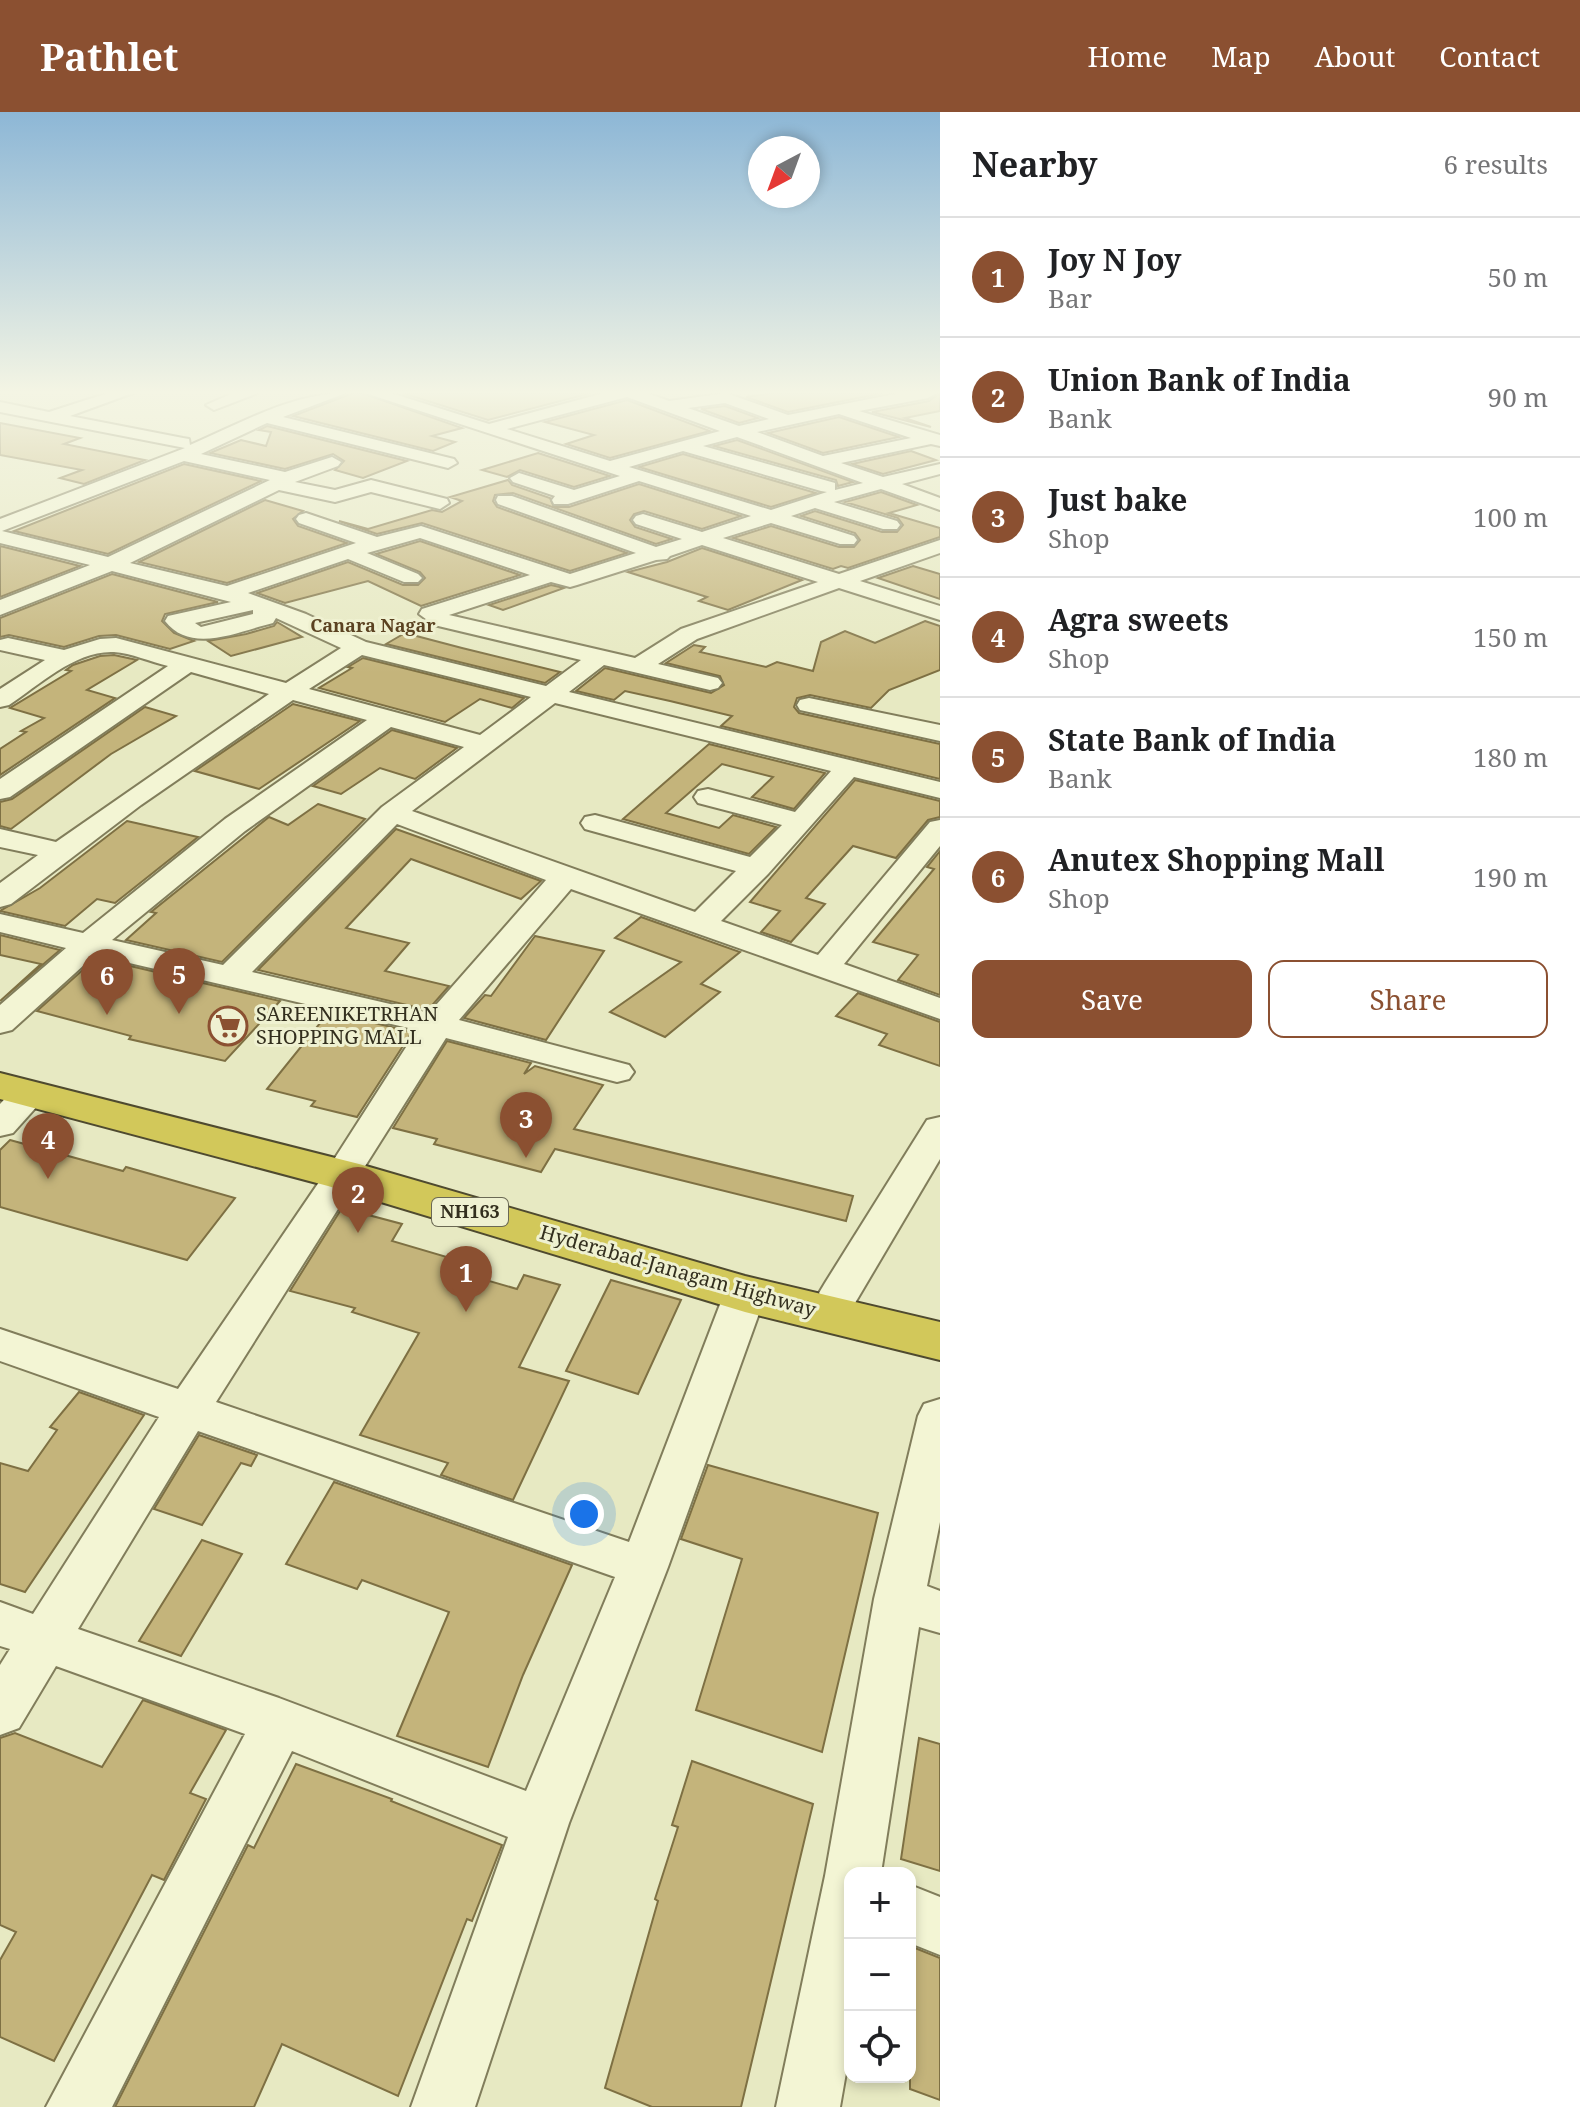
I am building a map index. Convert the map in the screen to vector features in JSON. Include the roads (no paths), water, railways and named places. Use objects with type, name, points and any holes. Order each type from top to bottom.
[{"type":"highway","name":"Hyderabad-Janagam Highway","points":[[7,1093],[348,1168],[940,1319]]},
{"type":"highway","name":"Hyderabad-Janagam Highway","points":[[348,1168],[745,1294],[940,1341]]},
{"type":"street","points":[[0,526],[95,486]]},
{"type":"street","points":[[7,601],[111,564],[272,486]]},
{"type":"street","points":[[301,486],[335,496],[371,486]]},
{"type":"street","points":[[371,486],[440,503]]},
{"type":"street","points":[[538,486],[567,498],[605,486]]},
{"type":"street","points":[[670,486],[847,540]]},
{"type":"street","points":[[826,486],[847,492]]},
{"type":"street","points":[[228,593],[414,533],[429,533],[570,581],[874,486]]},
{"type":"street","points":[[890,486],[936,500]]},
{"type":"street","points":[[505,500],[660,555]]},
{"type":"street","points":[[817,503],[890,525]]},
{"type":"street","points":[[306,519],[376,543]]},
{"type":"street","points":[[643,520],[940,613]]},
{"type":"street","points":[[0,537],[228,593],[358,647],[549,697],[940,790]]},
{"type":"street","points":[[640,666],[663,648],[689,634],[940,546]]},
{"type":"street","points":[[348,552],[411,578]]},
{"type":"street","points":[[548,576],[430,614],[442,620],[710,683]]},
{"type":"street","points":[[458,587],[484,597]]},
{"type":"street","points":[[8,645],[68,658]]},
{"type":"street","points":[[0,700],[93,646],[116,645],[484,744]]},
{"type":"street","points":[[0,898],[59,851],[358,647]]},
{"type":"street","points":[[230,976],[392,813],[600,657]]},
{"type":"street","points":[[0,791],[186,665]]},
{"type":"street","points":[[664,722],[731,666]]},
{"type":"street","points":[[764,747],[831,687]]},
{"type":"street","points":[[809,705],[940,733]]},
{"type":"street","points":[[0,1023],[86,944],[319,762],[385,719]]},
{"type":"street","points":[[702,923],[758,868],[848,768]]},
{"type":"street","points":[[708,797],[801,822]]},
{"type":"street","points":[[392,813],[940,1009]]},
{"type":"street","points":[[595,823],[758,868]]},
{"type":"street","points":[[825,967],[940,828]]},
{"type":"street","points":[[0,838],[59,851]]},
{"type":"street","points":[[0,1711],[22,1633],[188,1409],[348,1168],[437,1025],[565,877]]},
{"type":"street","points":[[0,923],[437,1025],[617,1072]]},
{"type":"street","points":[[840,1293],[940,1128]]},
{"type":"street","points":[[443,2107],[541,1823],[644,1567],[745,1294]]},
{"type":"street","points":[[0,1345],[644,1567]]},
{"type":"street","points":[[854,1867],[920,1606],[940,1416]]},
{"type":"street","points":[[22,1633],[279,1722],[541,1823]]},
{"type":"street","points":[[78,2107],[279,1722]]},
{"type":"street","points":[[916,1916],[940,1926]]},
{"type":"street","points":[[808,2107],[844,1919]]},
{"type":"place","name":"State Bank of India","points":[[179,1014]]},
{"type":"place","name":"Anutex Shopping Mall","points":[[107,1015]]},
{"type":"place","name":"SAREENIKETRHAN SHOPPING MALL","points":[[228,1026]]},
{"type":"place","name":"Just bake","points":[[526,1158]]},
{"type":"place","name":"Agra sweets","points":[[48,1179]]},
{"type":"place","name":"Union Bank of India","points":[[358,1233]]},
{"type":"place","name":"Joy N Joy","points":[[466,1312]]},
{"type":"district","name":"Canara Nagar","points":[[373,626]]}]
